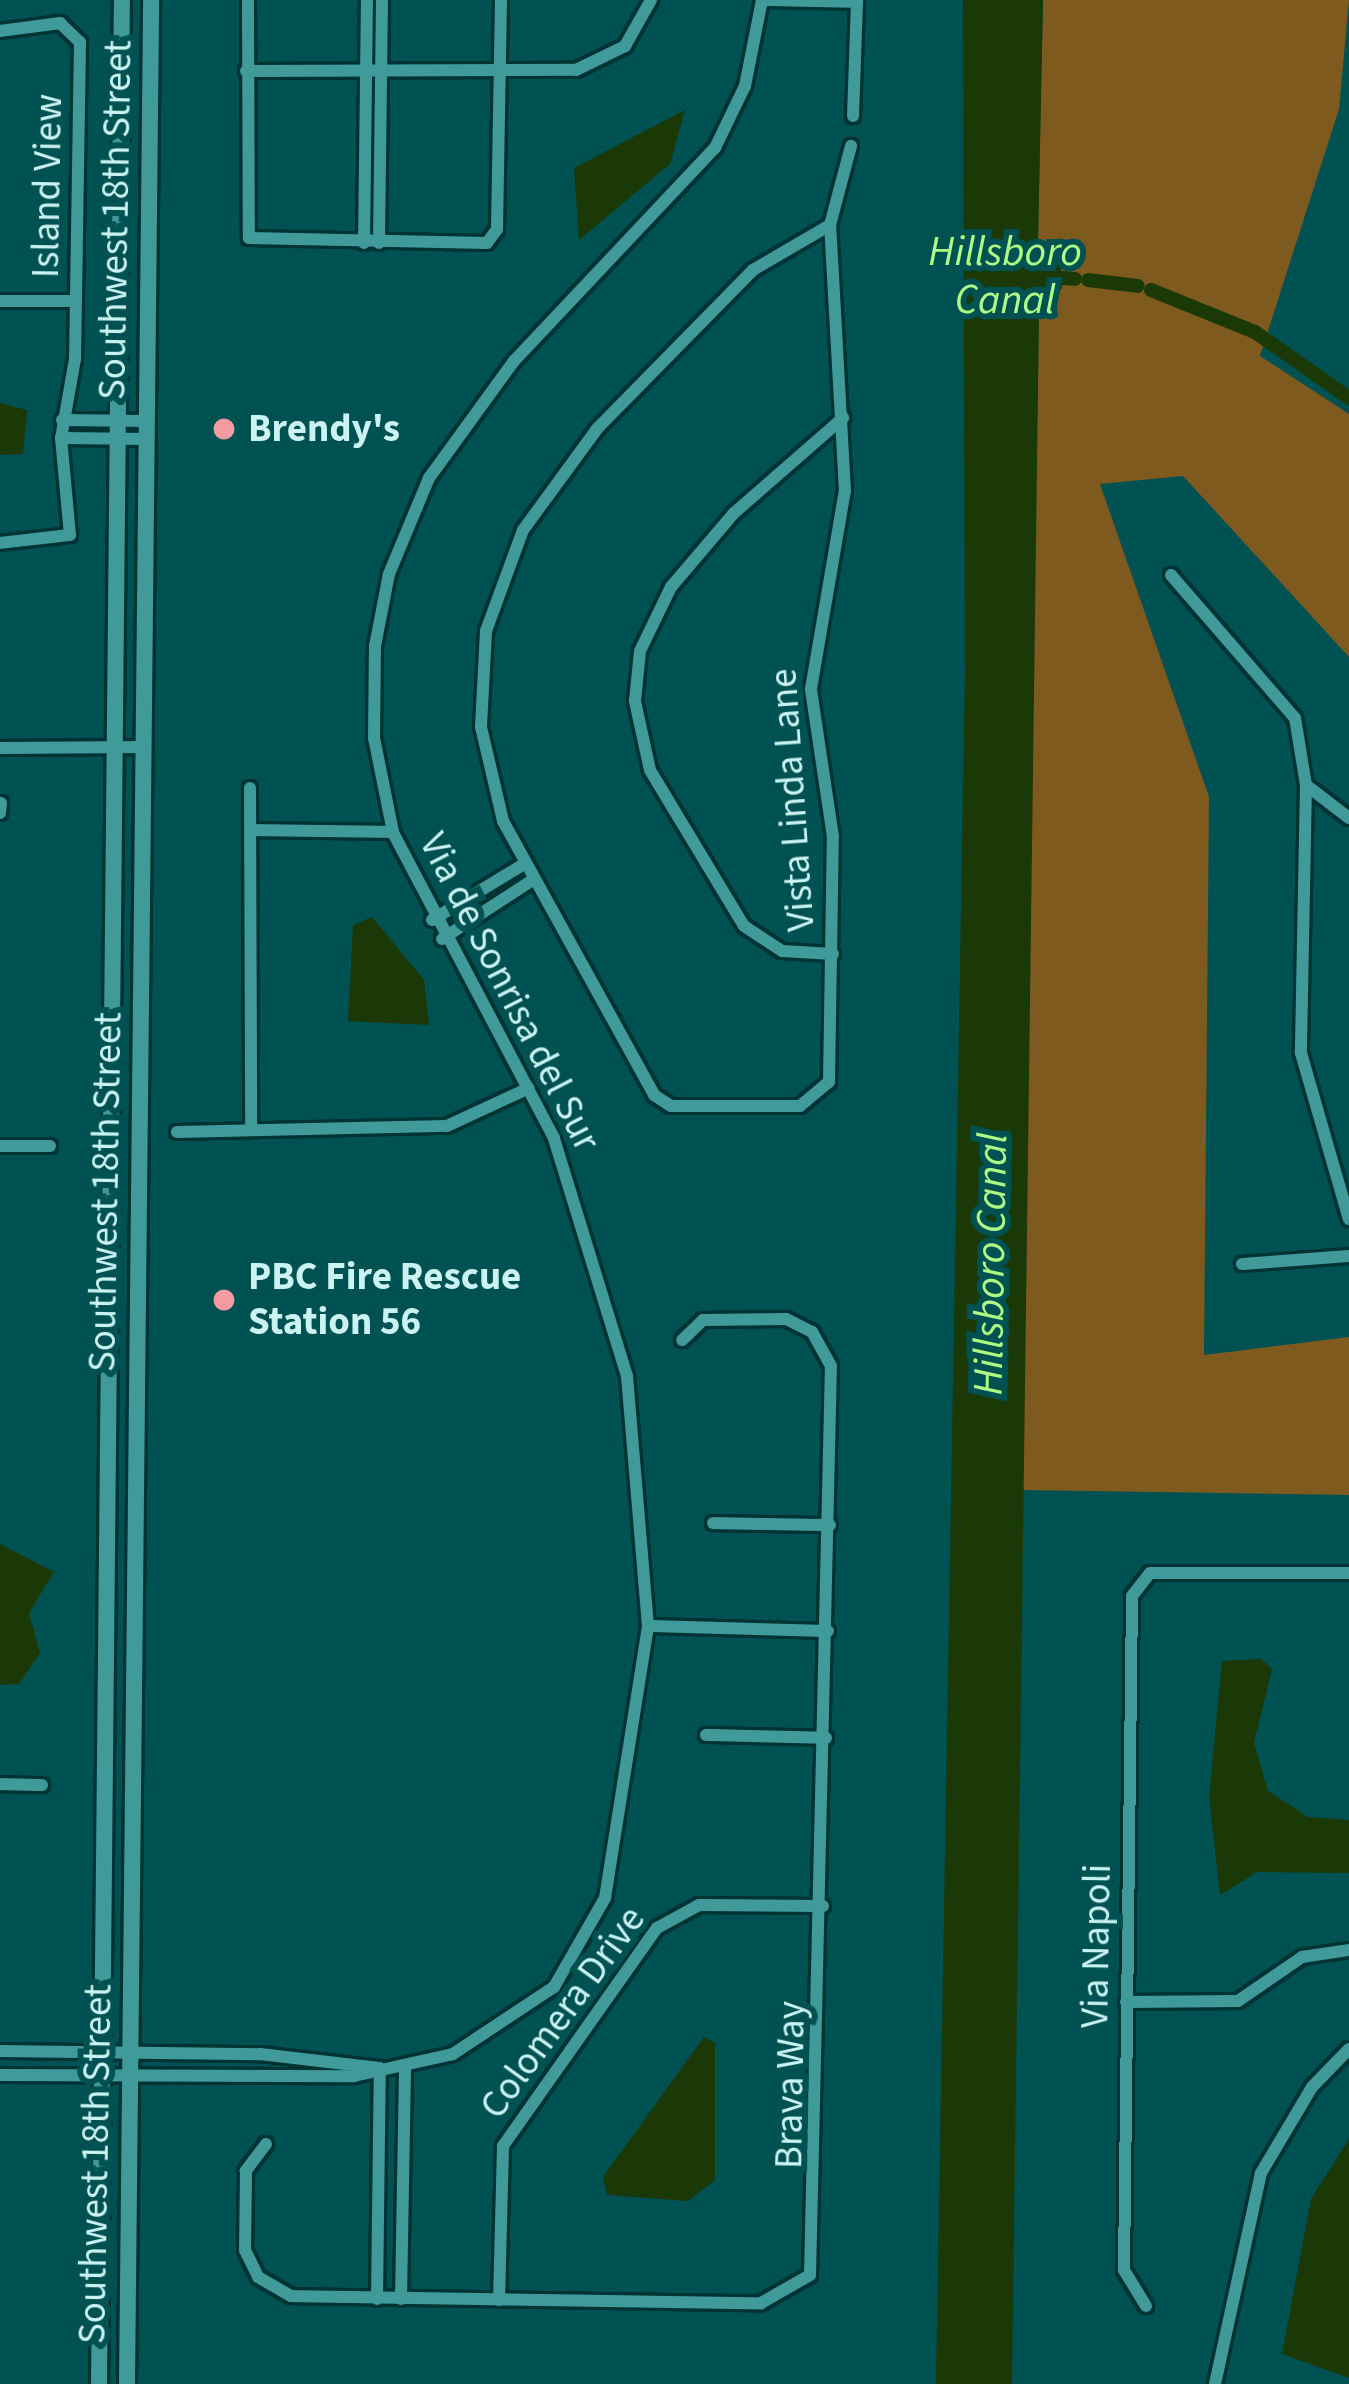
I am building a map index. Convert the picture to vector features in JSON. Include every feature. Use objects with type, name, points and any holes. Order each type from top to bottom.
[{"type":"main road","name":"Southwest 18th Street","points":[[99,2384],[122,0]]},
{"type":"main road","name":"Southwest 18th Street","points":[[127,2384],[151,0]]},
{"type":"street","points":[[248,0],[249,238],[371,243],[494,238],[501,0]]},
{"type":"street","points":[[367,0],[375,72]]},
{"type":"street","points":[[371,243],[375,72],[382,0]]},
{"type":"street","points":[[246,71],[500,71],[597,64],[633,39],[651,0]]},
{"type":"street","points":[[762,0],[857,1],[853,116]]},
{"type":"street","name":"Via de Sonrisa del Sur","points":[[0,2075],[130,2078],[405,2065],[508,2027],[584,1945],[619,1845],[648,1626],[626,1369],[580,1202],[529,1088],[442,939],[393,832],[373,674],[411,513],[514,361],[715,148],[745,86],[762,0]]},
{"type":"street","name":"Island View","points":[[0,32],[61,23],[80,42],[76,302],[61,438],[70,535],[0,543]]},
{"type":"street","name":"Vista Linda Lane","points":[[830,225],[753,270],[658,359],[561,475],[507,562],[486,632],[481,728],[524,864],[671,1106],[818,1099],[831,1073],[832,836],[812,689],[845,491],[830,225],[851,146]]},
{"type":"street","points":[[0,301],[76,302]]},
{"type":"street","points":[[832,954],[782,951],[744,926],[650,770],[635,701],[640,651],[671,586],[734,513],[843,418]]},
{"type":"street","points":[[62,420],[117,430]]},
{"type":"street","points":[[61,438],[147,430]]},
{"type":"street","points":[[1172,575],[1294,718],[1306,785],[1301,1053],[1349,1219]]},
{"type":"street","points":[[0,748],[143,747]]},
{"type":"street","points":[[1306,785],[1349,818]]},
{"type":"street","points":[[250,788],[254,830],[251,1130]]},
{"type":"street","points":[[0,813],[1,803]]},
{"type":"street","points":[[254,830],[393,832]]},
{"type":"street","points":[[433,920],[524,864]]},
{"type":"street","points":[[442,939],[534,879]]},
{"type":"street","points":[[177,1132],[447,1126],[529,1088]]},
{"type":"street","points":[[0,1146],[50,1146]]},
{"type":"street","points":[[1242,1264],[1349,1256]]},
{"type":"street","name":"Brava Way","points":[[266,2144],[246,2171],[245,2250],[258,2277],[291,2296],[760,2302],[804,2283],[818,2247],[832,1376],[819,1339],[776,1318],[704,1320],[682,1340]]},
{"type":"street","points":[[713,1523],[830,1525]]},
{"type":"street","name":"Via Napoli","points":[[1146,2306],[1124,2270],[1137,1580],[1349,1573]]},
{"type":"street","points":[[648,1626],[828,1631]]},
{"type":"street","points":[[706,1736],[826,1738]]},
{"type":"street","points":[[0,1784],[42,1784]]},
{"type":"street","name":"Colomera Drive","points":[[499,2300],[503,2146],[656,1928],[699,1905],[823,1906]]},
{"type":"street","points":[[1126,2002],[1238,2001],[1302,1957],[1349,1950]]},
{"type":"street","points":[[1215,2384],[1261,2173],[1312,2087],[1349,2049]]},
{"type":"street","name":"Via de Sonrisa del Sur","points":[[0,2051],[130,2052],[380,2068]]},
{"type":"street","points":[[401,2299],[405,2065]]},
{"type":"street","points":[[377,2299],[380,2068]]},
{"type":"shaded area","points":[[1043,0],[1349,0],[1339,109],[1260,356],[1349,414],[1349,657],[1183,476],[1100,484],[1209,797],[1204,1355],[1349,1337],[1349,1495],[1020,1490],[1039,309],[1062,288],[1060,259],[1038,240]]},
{"type":"water","name":"Hillsboro Canal","points":[[963,0],[1043,0],[1038,239],[1060,259],[1062,288],[1039,309],[1012,2384],[936,2384],[965,674]]},
{"type":"water","points":[[685,110],[670,164],[579,240],[574,168]]},
{"type":"water","points":[[0,403],[27,410],[23,454],[0,455]]},
{"type":"water","points":[[372,917],[424,980],[429,1025],[348,1021],[353,925]]},
{"type":"water","points":[[0,1544],[54,1572],[29,1613],[40,1653],[19,1684],[0,1685]]},
{"type":"water","points":[[1261,1659],[1272,1669],[1254,1743],[1268,1791],[1308,1817],[1349,1820],[1349,1873],[1257,1872],[1220,1895],[1209,1796],[1222,1661]]},
{"type":"water","points":[[704,2037],[715,2043],[715,2180],[688,2201],[607,2195],[603,2177]]},
{"type":"water","points":[[1349,2139],[1349,2378],[1282,2354],[1311,2199]]},
{"type":"waterway","points":[[1048,277],[1075,279]]},
{"type":"waterway","points":[[1088,280],[1138,286]]},
{"type":"waterway","points":[[1151,290],[1255,332],[1349,398]]},
{"type":"place","name":"Brendy's","points":[[224,429]]},
{"type":"place","name":"PBC Fire Rescue Station 56","points":[[224,1300]]}]
